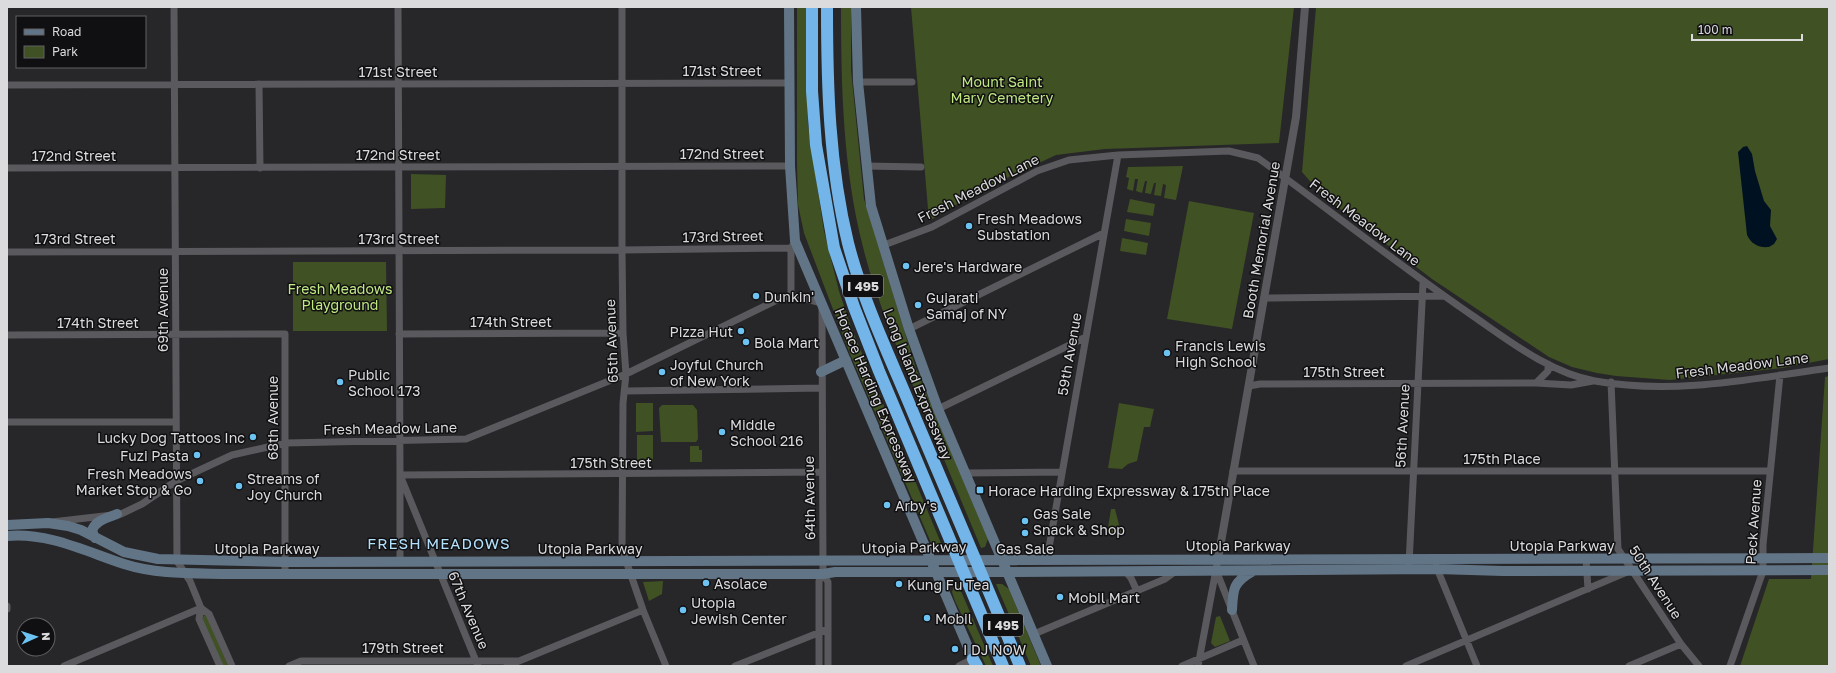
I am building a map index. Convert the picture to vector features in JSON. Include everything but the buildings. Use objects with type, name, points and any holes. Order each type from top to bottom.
[{"type":"highway","name":"I 495","points":[[812,7],[812,91],[816,145],[834,248],[854,307],[879,371],[1003,666]]},
{"type":"highway","name":"Long Island Expressway","points":[[827,7],[827,89],[831,141],[838,190],[849,243],[866,297],[891,359],[1020,666]]},
{"type":"main road","name":"Horace Harding Expressway","points":[[789,7],[790,166],[793,245],[822,303],[976,664]]},
{"type":"main road","points":[[856,7],[858,82],[871,206],[909,329],[938,409],[1047,666]]},
{"type":"main road","points":[[821,372],[846,360]]},
{"type":"main road","points":[[96,538],[92,531],[93,526],[97,522],[117,514]]},
{"type":"main road","name":"Utopia Parkway","points":[[7,525],[48,522],[81,530],[124,552],[140,556],[177,561],[627,562],[931,561],[1002,559],[1409,560],[1829,558]]},
{"type":"main road","name":"Utopia Parkway","points":[[7,536],[34,537],[77,546],[132,566],[156,571],[185,573],[823,574],[835,572],[1437,569],[1503,571],[1829,570]]},
{"type":"main road","points":[[1232,610],[1237,582],[1241,577],[1254,570]]},
{"type":"street","name":"69th Avenue","points":[[174,7],[177,561]]},
{"type":"street","name":"67th Avenue","points":[[398,7],[400,562]]},
{"type":"street","name":"65th Avenue","points":[[622,7],[622,250],[623,333],[626,374],[626,391],[623,402],[622,549],[643,610],[666,666]]},
{"type":"street","name":"Booth Memorial Avenue","points":[[1199,662],[1296,117],[1305,7]]},
{"type":"street","points":[[858,82],[912,82]]},
{"type":"street","name":"171st Street","points":[[7,85],[790,83]]},
{"type":"street","points":[[259,84],[260,168]]},
{"type":"street","name":"Fresh Meadow Lane","points":[[884,245],[932,227],[1037,171],[1069,160],[1118,155],[1229,151],[1258,158],[1424,282],[1548,364],[1594,381],[1677,387],[1723,384],[1829,368]]},
{"type":"street","name":"59th Avenue","points":[[1047,559],[1061,472],[1118,155]]},
{"type":"street","name":"172nd Street","points":[[7,168],[790,166]]},
{"type":"street","points":[[866,166],[921,166]]},
{"type":"street","points":[[909,329],[1104,233]]},
{"type":"street","points":[[793,245],[790,296],[822,303]]},
{"type":"street","name":"173rd Street","points":[[7,252],[622,250],[793,245]]},
{"type":"street","name":"56th Avenue","points":[[1409,570],[1422,297],[1424,282]]},
{"type":"street","name":"Fresh Meadow Lane","points":[[48,522],[70,518],[117,514],[142,504],[176,481],[232,455],[286,443],[466,439],[626,374],[783,297],[790,296]]},
{"type":"street","points":[[1264,298],[1444,296]]},
{"type":"street","name":"64th Avenue","points":[[819,666],[819,581],[823,574],[821,388],[822,303]]},
{"type":"street","name":"174th Street","points":[[399,334],[623,333]]},
{"type":"street","name":"174th Street","points":[[7,335],[285,334]]},
{"type":"street","name":"68th Avenue","points":[[285,334],[285,574]]},
{"type":"street","points":[[938,409],[1086,337]]},
{"type":"street","points":[[1536,383],[1548,371],[1548,364]]},
{"type":"street","name":"Peck Avenue","points":[[1730,666],[1763,571],[1770,471],[1780,375]]},
{"type":"street","name":"175th Street","points":[[1248,386],[1260,384],[1536,383],[1571,385],[1594,381]]},
{"type":"street","name":"50th Avenue","points":[[1611,382],[1618,549],[1681,644],[1699,666]]},
{"type":"street","points":[[626,391],[821,388]]},
{"type":"street","points":[[7,422],[176,422]]},
{"type":"street","name":"175th Place","points":[[1233,471],[1770,471]]},
{"type":"street","name":"175th Street","points":[[400,475],[623,475],[822,472]]},
{"type":"street","points":[[966,473],[1061,472]]},
{"type":"street","name":"67th Avenue","points":[[400,475],[434,562],[477,663]]},
{"type":"street","points":[[1433,559],[1477,666]]},
{"type":"street","points":[[1586,559],[1588,589]]},
{"type":"street","points":[[177,561],[185,573],[201,608],[209,614],[232,666]]},
{"type":"street","points":[[1216,570],[1254,666]]},
{"type":"street","points":[[1406,666],[1633,570]]},
{"type":"street","points":[[1125,571],[1131,578],[1137,591]]},
{"type":"street","points":[[1034,634],[1164,580],[1176,571]]},
{"type":"street","name":"64th Avenue","points":[[823,574],[828,582],[828,666]]},
{"type":"street","points":[[64,666],[201,608]]},
{"type":"street","points":[[201,608],[199,619],[220,666]]},
{"type":"street","points":[[507,666],[643,610]]},
{"type":"street","points":[[735,666],[819,631],[828,629]]},
{"type":"street","points":[[1182,666],[1199,662],[1243,640]]},
{"type":"street","points":[[1629,666],[1681,644]]},
{"type":"street","name":"179th Street","points":[[289,666],[302,661],[477,663],[519,661]]},
{"type":"street","points":[[959,666],[976,664]]},
{"type":"green space","points":[[797,7],[806,7],[808,125],[824,231],[839,291],[851,327],[943,548],[932,545],[850,354],[804,233],[798,205]]},
{"type":"green space","points":[[841,7],[851,7],[851,70],[864,199],[916,369],[988,539],[985,547],[981,548],[903,361],[880,304],[868,266],[856,218],[847,158],[844,128]]},
{"type":"green space","name":"Mount Saint Mary Cemetery","points":[[911,7],[1294,7],[1279,143],[1105,149],[1056,155],[979,191],[929,221]]},
{"type":"green space","points":[[1316,7],[1829,7],[1829,359],[1782,368],[1670,380],[1597,373],[1572,367],[1549,357],[1432,279],[1322,195],[1302,172]]},
{"type":"green space","points":[[1183,166],[1176,200],[1164,198],[1166,185],[1163,184],[1161,196],[1154,195],[1156,183],[1154,183],[1151,194],[1145,193],[1147,181],[1145,181],[1142,193],[1136,191],[1138,179],[1135,179],[1133,191],[1127,189],[1129,178],[1126,177],[1128,167]]},
{"type":"green space","points":[[411,174],[446,175],[445,208],[411,209]]},
{"type":"green space","points":[[1130,199],[1155,204],[1153,216],[1127,212]]},
{"type":"green space","points":[[1189,201],[1254,213],[1232,329],[1167,319]]},
{"type":"green space","points":[[1126,219],[1151,223],[1149,236],[1124,231]]},
{"type":"green space","points":[[1122,238],[1148,243],[1146,255],[1120,251]]},
{"type":"green space","name":"Fresh Meadows Playground","points":[[293,262],[386,262],[387,331],[293,331]]},
{"type":"green space","points":[[1829,376],[1829,666],[1740,666],[1769,579],[1811,579],[1825,377]]},
{"type":"green space","points":[[636,403],[653,403],[653,431],[636,432]]},
{"type":"green space","points":[[1119,403],[1154,409],[1150,427],[1144,427],[1137,461],[1128,464],[1122,469],[1108,468]]},
{"type":"green space","points":[[662,405],[693,405],[697,410],[698,439],[696,442],[661,442],[659,408]]},
{"type":"green space","points":[[637,435],[653,435],[653,462],[637,462]]},
{"type":"green space","points":[[690,446],[699,446],[699,450],[702,450],[702,462],[690,462]]},
{"type":"green space","points":[[1111,509],[1115,509],[1122,536],[1107,534]]},
{"type":"green space","points":[[663,581],[662,594],[649,601],[643,582]]},
{"type":"green space","points":[[958,584],[993,666],[986,666],[955,601],[952,592],[954,586]]},
{"type":"green space","points":[[996,584],[1002,584],[1009,589],[1041,666],[1031,666]]},
{"type":"green space","points":[[204,615],[207,616],[228,666],[222,666],[202,619]]},
{"type":"green space","points":[[1220,616],[1230,641],[1215,647],[1211,643],[1216,617]]},
{"type":"water","points":[[1747,146],[1752,154],[1755,171],[1764,201],[1771,210],[1770,226],[1777,239],[1774,244],[1769,247],[1756,245],[1747,235],[1738,152],[1743,147]]},
{"type":"place","name":"Fresh Meadows Substation","points":[[969,226]]},
{"type":"place","name":"Jere's Hardware","points":[[906,266]]},
{"type":"place","name":"Dunkin'","points":[[756,296]]},
{"type":"place","name":"Gujarati Samaj of NY","points":[[918,305]]},
{"type":"place","name":"Pizza Hut","points":[[741,331]]},
{"type":"place","name":"Bola Mart","points":[[746,342]]},
{"type":"place","name":"Francis Lewis High School","points":[[1167,353]]},
{"type":"place","name":"Joyful Church of New York","points":[[662,372]]},
{"type":"place","name":"Public School 173","points":[[340,382]]},
{"type":"place","name":"Middle School 216","points":[[722,432]]},
{"type":"place","name":"Lucky Dog Tattoos Inc","points":[[253,437]]},
{"type":"place","name":"Fuzi Pasta","points":[[197,455]]},
{"type":"place","name":"Fresh Meadows Market Stop & Go","points":[[200,481]]},
{"type":"place","name":"Streams of Joy Church","points":[[239,486]]},
{"type":"place","name":"Horace Harding Expressway & 175th Place","points":[[980,490]]},
{"type":"place","name":"Arby's","points":[[887,505]]},
{"type":"place","name":"Gas Sale Snack & Shop","points":[[1025,521]]},
{"type":"place","name":"Gas Sale","points":[[1025,533]]},
{"type":"place","name":"Asolace","points":[[706,583]]},
{"type":"place","name":"Kung Fu Tea","points":[[899,584]]},
{"type":"place","name":"Mobil Mart","points":[[1060,597]]},
{"type":"place","name":"Utopia Jewish Center","points":[[683,610]]},
{"type":"place","name":"Mobil","points":[[927,618]]},
{"type":"place","name":"I DJ NOW","points":[[955,649]]},
{"type":"district","name":"FRESH MEADOWS","points":[[439,543]]}]
